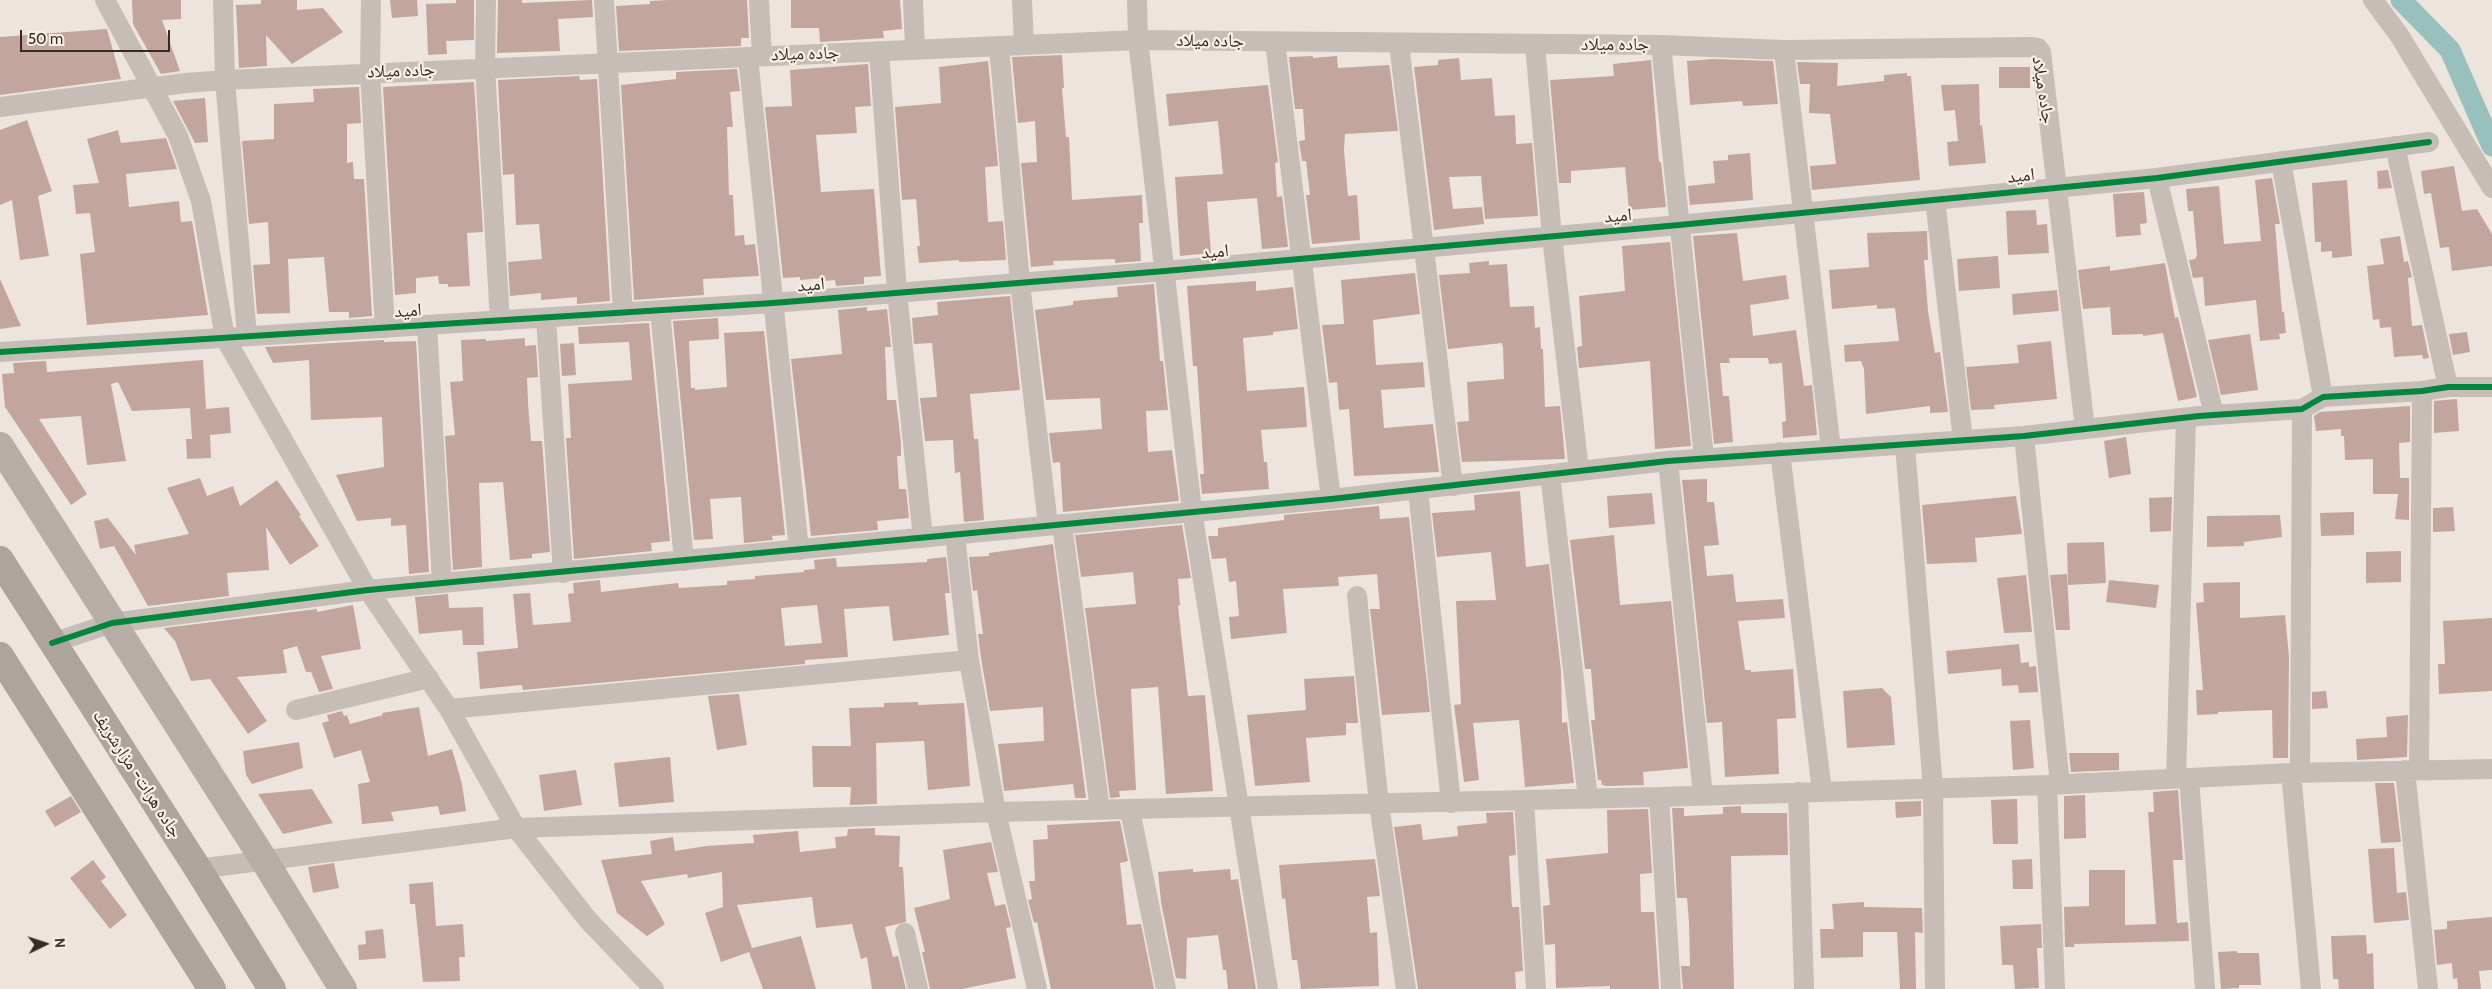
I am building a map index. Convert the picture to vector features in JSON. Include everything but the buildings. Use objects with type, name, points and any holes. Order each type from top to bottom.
[{"type":"highway","name":"جاده هرات- مزارشریف","points":[[0,560],[198,869],[272,989]]},
{"type":"highway","points":[[0,656],[212,989]]},
{"type":"street","points":[[105,0],[178,136],[201,202],[225,338],[368,590],[450,709],[516,828],[588,920],[654,989]]},
{"type":"street","points":[[223,0],[225,80],[247,336]]},
{"type":"street","points":[[371,0],[370,72],[385,328]]},
{"type":"street","points":[[486,0],[485,68],[500,321]]},
{"type":"street","points":[[604,0],[623,312]]},
{"type":"street","points":[[759,0],[755,56],[773,303],[799,550]]},
{"type":"street","points":[[913,0],[915,49]]},
{"type":"street","points":[[1022,0],[1024,44]]},
{"type":"street","points":[[1136,0],[1138,40],[1192,512],[1268,989]]},
{"type":"street","points":[[2374,0],[2399,35],[2492,188]]},
{"type":"street","name":"جاده میلاد","points":[[0,107],[154,89],[186,83],[225,80],[370,72],[1138,40],[1399,44],[1661,45],[1784,50],[2038,48],[2041,52],[2055,188],[2085,429]]},
{"type":"street","points":[[1275,42],[1331,499]]},
{"type":"street","points":[[1399,44],[1453,486]]},
{"type":"street","points":[[1535,44],[1552,237],[1579,470]]},
{"type":"street","points":[[1661,45],[1704,458]]},
{"type":"street","points":[[999,46],[1020,283],[1055,524],[1100,810]]},
{"type":"street","points":[[1784,50],[1831,449]]},
{"type":"street","points":[[879,51],[897,292],[923,538]]},
{"type":"street","name":"امید","points":[[0,352],[773,303],[1165,271],[1679,226],[2157,178],[2429,142]]},
{"type":"street","points":[[2395,146],[2448,387]]},
{"type":"street","points":[[2281,161],[2323,396]]},
{"type":"street","points":[[2157,178],[2214,415]]},
{"type":"street","points":[[1935,200],[1963,440]]},
{"type":"street","points":[[660,310],[684,561]]},
{"type":"street","points":[[546,318],[563,573]]},
{"type":"street","points":[[427,325],[442,583]]},
{"type":"street","points":[[52,643],[112,623],[368,590],[1331,499],[1668,461],[2024,436],[2214,415],[2302,409],[2323,396],[2422,391],[2448,387],[2492,387]]},
{"type":"street","points":[[2422,391],[2412,770],[2428,989]]},
{"type":"street","points":[[2302,409],[2296,773],[2311,989]]},
{"type":"street","points":[[2186,418],[2182,779],[2205,989]]},
{"type":"street","points":[[2024,436],[2053,784],[2055,989]]},
{"type":"street","points":[[1905,445],[1934,788],[1935,989]]},
{"type":"street","points":[[0,446],[264,860],[343,989]]},
{"type":"street","points":[[1780,452],[1822,791]]},
{"type":"street","points":[[1668,461],[1703,796]]},
{"type":"street","points":[[1550,474],[1588,799]]},
{"type":"street","points":[[1418,490],[1452,803]]},
{"type":"street","points":[[955,535],[969,660],[996,812],[1037,989]]},
{"type":"street","points":[[1357,596],[1379,804],[1406,989]]},
{"type":"street","points":[[450,709],[969,660]]},
{"type":"street","points":[[296,710],[429,678]]},
{"type":"street","points":[[198,869],[516,828],[996,812],[1659,798],[2182,779],[2296,773],[2492,769]]},
{"type":"street","points":[[1798,792],[1804,989]]},
{"type":"street","points":[[1659,798],[1671,989]]},
{"type":"street","points":[[1524,801],[1536,989]]},
{"type":"street","points":[[1130,810],[1166,989]]},
{"type":"street","points":[[905,933],[918,989]]},
{"type":"waterway","points":[[2401,0],[2450,50],[2492,146]]},
{"type":"cycle path","points":[[0,352],[773,303],[1165,271],[1679,225],[2157,178],[2429,142]]},
{"type":"cycle path","points":[[52,643],[112,623],[368,590],[1331,499],[1668,461],[2024,436],[2199,416],[2302,409],[2323,397],[2422,391],[2448,387],[2492,387]]}]
